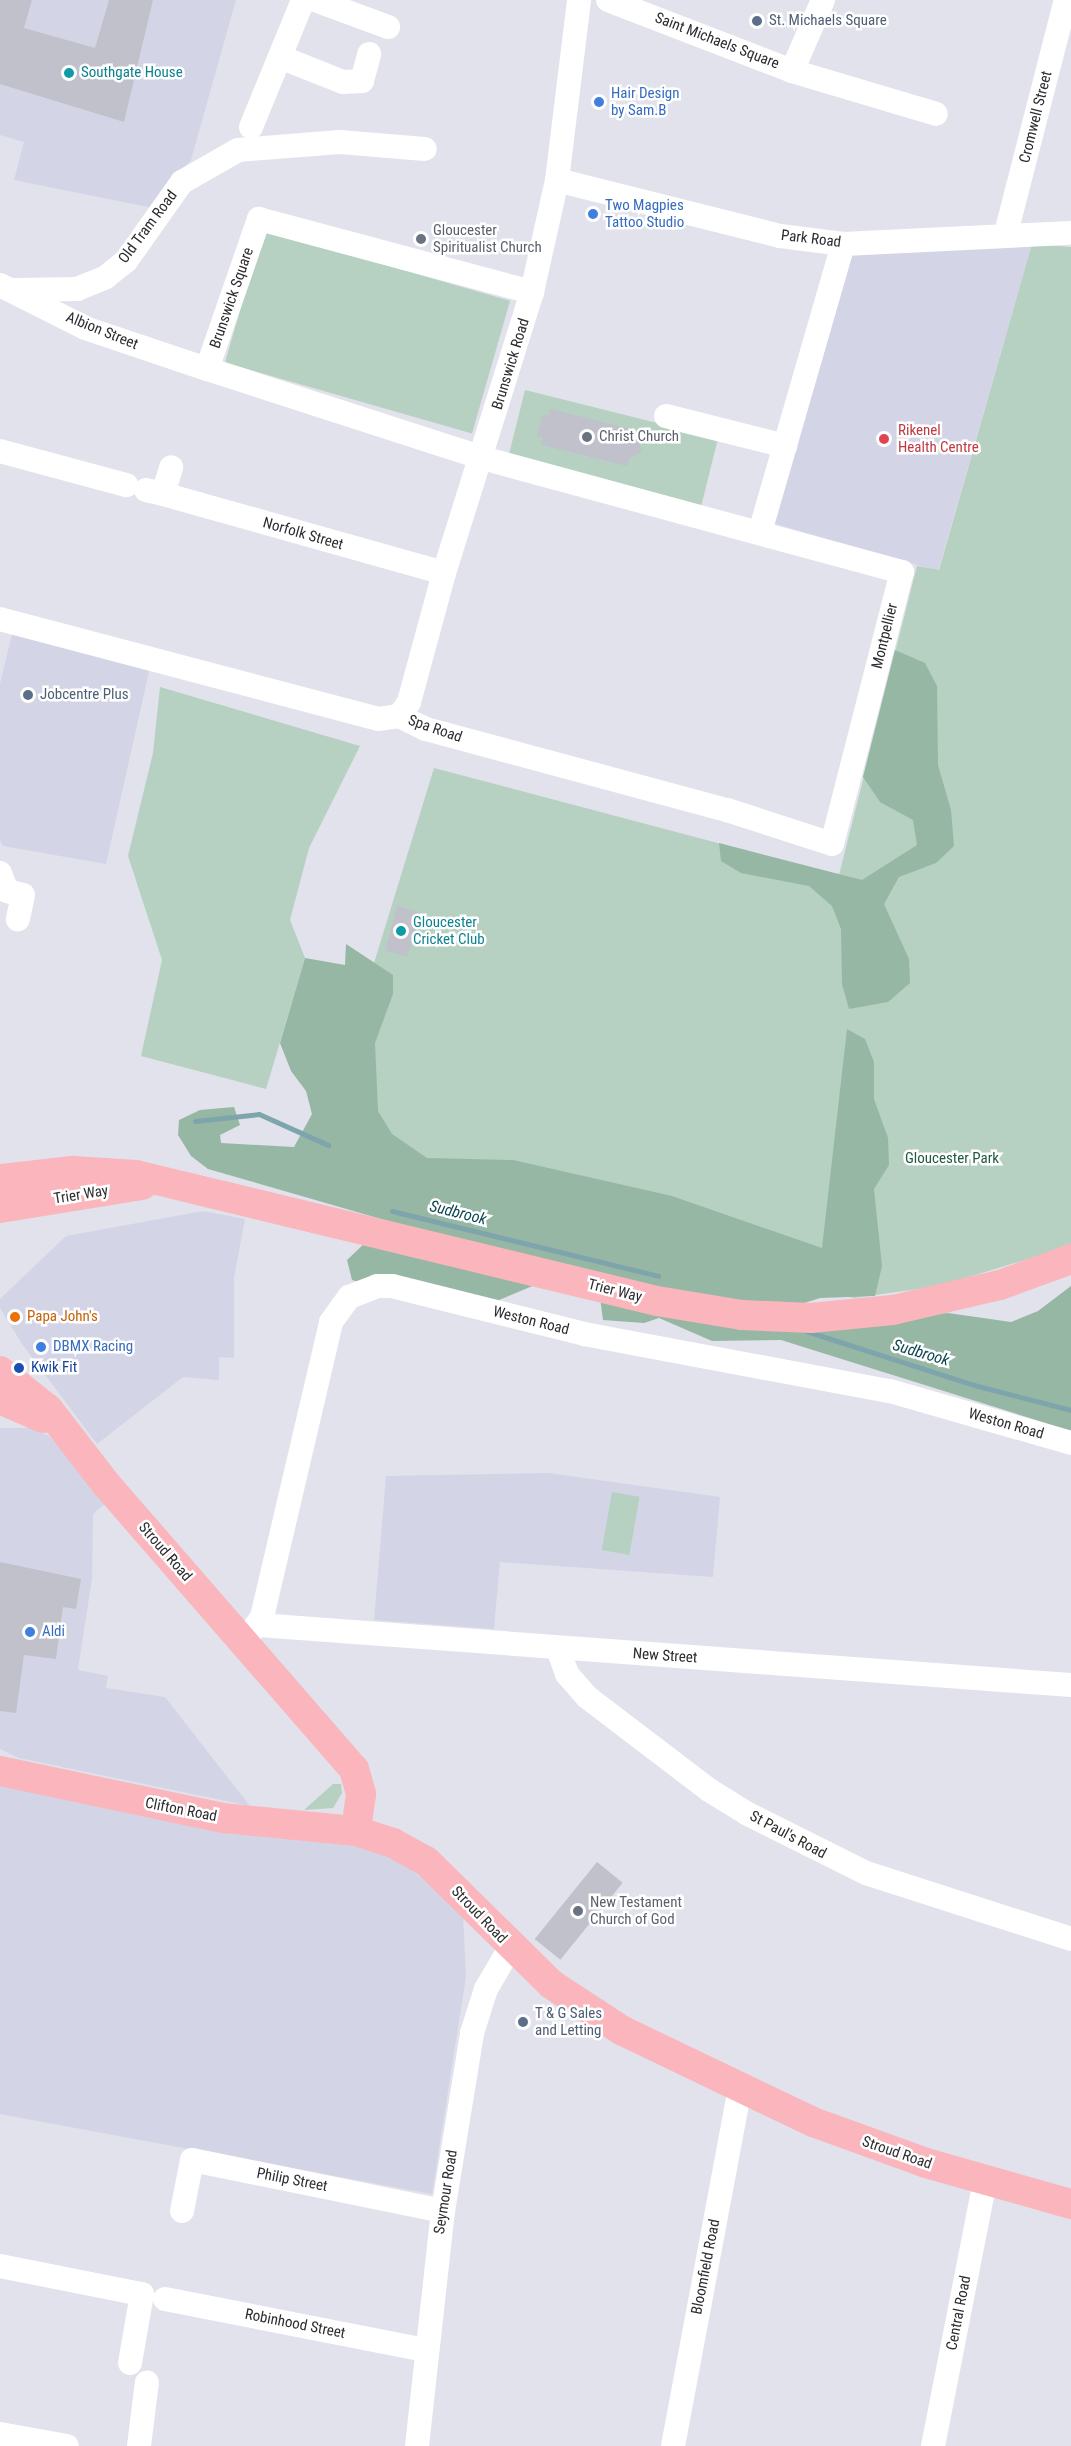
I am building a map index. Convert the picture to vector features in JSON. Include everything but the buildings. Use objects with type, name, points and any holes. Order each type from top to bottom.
[{"type":"main road","name":"Trier Way","points":[[0,1179],[103,1171],[162,1182],[657,1301],[742,1315],[811,1318],[893,1310],[1000,1285],[1071,1259]]},
{"type":"main road","name":"Trier Way","points":[[0,1208],[162,1182]]},
{"type":"main road","points":[[0,1220],[33,1203]]},
{"type":"main road","name":"Stroud Road","points":[[0,1371],[32,1393],[58,1428],[252,1634],[354,1769],[361,1794],[356,1831],[393,1843],[426,1862],[510,1948],[601,2018],[740,2088],[872,2145],[985,2181],[1071,2205]]},
{"type":"main road","name":"Stroud Road","points":[[0,1399],[58,1428]]},
{"type":"main road","name":"Clifton Road","points":[[2,1771],[265,1826],[356,1831]]},
{"type":"street","points":[[251,127],[303,0]]},
{"type":"street","points":[[315,0],[388,27]]},
{"type":"street","name":"Brunswick Road","points":[[399,716],[409,702],[444,573],[483,458],[532,292],[557,180],[579,0]]},
{"type":"street","name":"Saint Michaels Square","points":[[608,0],[792,71],[936,114]]},
{"type":"street","name":"Saint Michaels Square","points":[[792,71],[823,0]]},
{"type":"street","name":"Cromwell Street","points":[[1006,233],[1066,0]]},
{"type":"street","points":[[280,57],[343,82],[362,81],[369,54]]},
{"type":"street","name":"Old Tram Road","points":[[8,288],[77,289],[106,277],[126,261],[182,182],[238,150],[340,142],[425,149]]},
{"type":"street","name":"Park Road","points":[[557,180],[780,236],[843,244],[1006,233],[1071,233]]},
{"type":"street","name":"Brunswick Square","points":[[207,369],[260,219],[532,292]]},
{"type":"street","points":[[760,532],[843,244]]},
{"type":"street","name":"Albion Street","points":[[8,288],[85,328],[207,369]]},
{"type":"street","points":[[207,369],[483,458]]},
{"type":"street","points":[[666,416],[784,446]]},
{"type":"street","name":"Norfolk Street","points":[[0,451],[91,484],[145,490],[444,573]]},
{"type":"street","name":"Montpellier","points":[[483,458],[902,572],[832,844]]},
{"type":"street","points":[[145,490],[171,467]]},
{"type":"street","name":"Spa Road","points":[[0,619],[378,719],[399,716],[426,729],[727,810],[832,844]]},
{"type":"street","points":[[2,885],[23,895],[18,919]]},
{"type":"street","name":"Weston Road","points":[[252,1634],[331,1322],[348,1297],[377,1286],[392,1286],[584,1334],[890,1391],[1071,1443]]},
{"type":"street","name":"New Street","points":[[252,1634],[558,1649],[1071,1684]]},
{"type":"street","name":"St Paul's Road","points":[[558,1649],[567,1674],[588,1697],[699,1784],[748,1814],[866,1873],[1071,1939]]},
{"type":"street","name":"Seymour Road","points":[[417,2446],[425,2350],[443,2211],[472,2033],[486,1989],[510,1948]]},
{"type":"street","name":"Bloomfield Road","points":[[673,2446],[740,2088]]},
{"type":"street","name":"Philip Street","points":[[182,2211],[192,2160],[443,2211]]},
{"type":"street","name":"Central Road","points":[[933,2446],[985,2181]]},
{"type":"street","points":[[0,2266],[142,2294],[130,2363]]},
{"type":"street","name":"Robinhood Street","points":[[165,2299],[425,2350]]},
{"type":"street","points":[[139,2446],[147,2382]]},
{"type":"street","points":[[0,2434],[67,2446]]},
{"type":"shaded area","points":[[0,0],[236,0],[191,160],[153,208],[14,180],[24,142],[0,135]]},
{"type":"shaded area","name":"Rikenel Health Centre","points":[[1032,244],[938,571],[769,522],[849,256]]},
{"type":"shaded area","points":[[12,634],[150,667],[106,864],[3,846],[0,840],[0,684]]},
{"type":"shaded area","points":[[203,1211],[245,1219],[234,1278],[234,1358],[219,1357],[219,1380],[183,1377],[97,1444],[22,1344],[0,1308],[0,1299],[66,1236]]},
{"type":"shaded area","points":[[0,1428],[30,1428],[49,1436],[107,1502],[93,1514],[92,1578],[78,1670],[108,1676],[106,1688],[165,1697],[250,1806],[19,1758],[0,1749]]},
{"type":"shaded area","points":[[548,1473],[720,1497],[713,1577],[500,1562],[494,1629],[374,1620],[386,1476]]},
{"type":"shaded area","points":[[0,1783],[355,1837],[400,1860],[463,1913],[466,1977],[432,2194],[0,2114]]},
{"type":"green space","points":[[263,230],[510,301],[472,433],[225,363]]},
{"type":"green space","name":"Gloucester Park","points":[[1032,244],[1071,247],[1071,1246],[939,1286],[854,1298],[442,1202],[338,1080],[434,768],[839,875],[917,566],[939,570]]},
{"type":"green space","points":[[525,390],[718,438],[701,508],[508,460]]},
{"type":"green space","points":[[895,650],[925,663],[937,686],[938,765],[951,810],[954,846],[936,863],[899,877],[884,904],[909,959],[910,983],[888,1002],[849,1009],[842,984],[841,929],[832,906],[809,886],[741,873],[721,861],[719,843],[862,880],[917,845],[913,820],[880,802],[863,777]]},
{"type":"green space","points":[[160,687],[360,746],[309,848],[290,920],[305,958],[266,1089],[141,1056],[162,960],[128,856],[153,753]]},
{"type":"green space","points":[[346,944],[393,975],[393,994],[375,1043],[378,1111],[392,1134],[427,1158],[513,1160],[672,1196],[822,1248],[847,1029],[865,1039],[874,1062],[874,1099],[888,1138],[889,1165],[874,1189],[882,1266],[875,1296],[820,1298],[792,1307],[916,1316],[948,1313],[1011,1322],[1038,1311],[1071,1286],[1071,1431],[781,1340],[712,1341],[659,1318],[644,1323],[603,1320],[598,1282],[542,1282],[499,1300],[426,1303],[352,1280],[347,1260],[388,1221],[208,1169],[191,1156],[178,1135],[179,1120],[200,1110],[234,1107],[240,1125],[220,1135],[221,1143],[294,1147],[312,1114],[306,1091],[291,1071],[280,1043],[305,958],[345,965]]},
{"type":"green space","points":[[612,1492],[640,1497],[629,1555],[602,1550]]},
{"type":"green space","points":[[333,1784],[341,1784],[342,1793],[333,1808],[304,1810]]},
{"type":"waterway","name":"Sudbrook","points":[[195,1121],[259,1114],[328,1145]]},
{"type":"waterway","name":"Sudbrook","points":[[392,1211],[658,1276]]},
{"type":"waterway","name":"Sudbrook","points":[[806,1331],[974,1385],[1071,1410]]},
{"type":"place","name":"St. Michaels Square","points":[[757,21]]},
{"type":"place","name":"Southgate House","points":[[69,73]]},
{"type":"place","name":"Hair Design by Sam.B","points":[[599,102]]},
{"type":"place","name":"Two Magpies Tattoo Studio","points":[[593,214]]},
{"type":"place","name":"Gloucester Spiritualist Church","points":[[421,239]]},
{"type":"place","name":"Christ Church","points":[[587,437]]},
{"type":"place","name":"Rikenel Health Centre","points":[[884,439]]},
{"type":"place","name":"Jobcentre Plus","points":[[28,695]]},
{"type":"place","name":"Gloucester Cricket Club","points":[[401,931]]},
{"type":"place","name":"Papa John's","points":[[15,1317]]},
{"type":"place","name":"DBMX Racing","points":[[41,1347]]},
{"type":"place","name":"Kwik Fit","points":[[19,1368]]},
{"type":"place","name":"Aldi","points":[[30,1632]]},
{"type":"place","name":"New Testament Church of God","points":[[578,1911]]},
{"type":"place","name":"T & G Sales and Letting","points":[[523,2022]]}]
